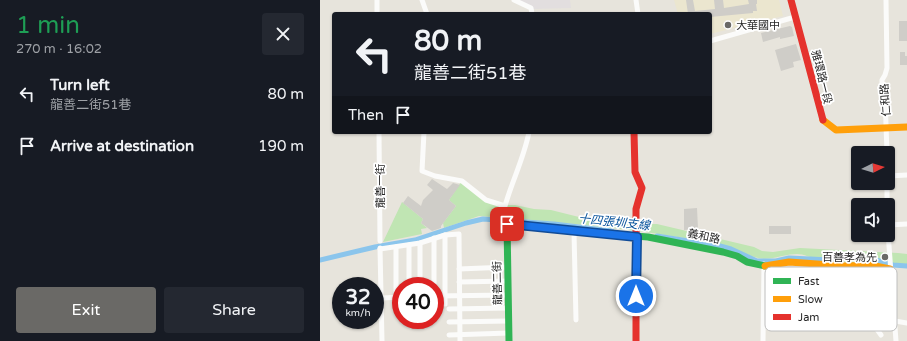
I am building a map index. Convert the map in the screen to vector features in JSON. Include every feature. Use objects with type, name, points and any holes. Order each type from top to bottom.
[{"type":"street","points":[[377,0],[377,12]]},
{"type":"street","points":[[422,0],[426,12]]},
{"type":"street","points":[[514,0],[531,8],[532,12]]},
{"type":"street","points":[[636,0],[638,12]]},
{"type":"street","name":"雅環路一段","points":[[791,0],[822,120],[836,130],[907,127]]},
{"type":"street","name":"仁和路","points":[[886,0],[887,68],[882,80],[882,85],[885,96],[887,146]]},
{"type":"street","points":[[712,40],[795,17]]},
{"type":"street","name":"龍善一街","points":[[379,134],[380,241]]},
{"type":"street","points":[[424,134],[422,171],[435,176],[462,181],[486,200],[505,206],[511,185],[521,161],[528,134]]},
{"type":"street","points":[[634,134],[636,172],[642,188],[636,209],[636,341]]},
{"type":"street","points":[[895,176],[907,175]]},
{"type":"street","name":"義和路","points":[[507,224],[574,232],[648,237],[723,252],[737,256],[747,262],[764,265],[789,262],[845,266],[870,265],[880,267]]},
{"type":"street","name":"龍善二街","points":[[507,224],[509,337]]},
{"type":"street","points":[[895,225],[907,224]]},
{"type":"street","points":[[574,232],[576,320]]},
{"type":"street","points":[[381,277],[380,249],[396,248],[420,243],[445,235],[459,234],[460,341]]},
{"type":"street","points":[[445,235],[445,304]]},
{"type":"street","points":[[434,238],[434,277]]},
{"type":"street","points":[[889,242],[890,267]]},
{"type":"street","points":[[420,243],[420,277]]},
{"type":"street","points":[[409,245],[409,277]]},
{"type":"street","points":[[396,248],[397,277]]},
{"type":"street","points":[[763,341],[764,265]]},
{"type":"street","points":[[459,269],[508,267]]},
{"type":"street","points":[[459,282],[508,281]]},
{"type":"street","points":[[445,296],[508,294]]},
{"type":"street","points":[[449,309],[508,308]]},
{"type":"street","points":[[449,322],[508,321]]},
{"type":"street","points":[[897,321],[907,323]]},
{"type":"street","points":[[382,329],[382,341]]},
{"type":"street","points":[[878,331],[881,335]]},
{"type":"street","points":[[896,331],[896,341]]},
{"type":"street","points":[[450,335],[509,337]]},
{"type":"shaded area","points":[[519,0],[570,0],[571,8],[533,9]]},
{"type":"shaded area","name":"大華國中","points":[[674,0],[779,0],[783,16],[712,34],[712,12],[677,12]]},
{"type":"green space","points":[[461,182],[485,201],[504,207],[505,218],[479,216],[444,228],[443,223],[456,206],[449,200]]},
{"type":"green space","points":[[402,202],[423,219],[421,223],[427,228],[421,229],[422,234],[383,242]]},
{"type":"green space","points":[[506,205],[515,205],[534,209],[551,210],[595,221],[622,224],[657,224],[754,247],[762,251],[773,252],[800,248],[907,254],[907,265],[892,264],[890,267],[881,267],[842,262],[818,261],[818,259],[797,254],[763,259],[724,245],[670,236],[589,225],[507,218]]},
{"type":"building","points":[[686,0],[693,0],[695,11],[715,9],[714,0],[723,0],[724,8],[749,4],[748,0],[757,0],[757,11],[753,11],[753,13],[712,17],[712,12],[688,12]]},
{"type":"building","points":[[899,21],[907,21],[907,41],[899,41]]},
{"type":"building","points":[[790,26],[792,27],[794,36],[780,39],[780,37],[763,42],[761,33]]},
{"type":"building","points":[[796,44],[801,60],[793,62],[794,67],[781,71],[775,50]]},
{"type":"building","points":[[900,52],[905,52],[905,56],[907,56],[907,65],[900,65]]},
{"type":"building","points":[[432,179],[447,189],[453,183],[460,185],[449,200],[456,206],[441,228],[432,231],[421,223],[423,219],[403,203],[408,196],[421,206],[423,200],[433,190],[427,185]]},
{"type":"building","points":[[697,208],[698,229],[684,230],[684,209]]},
{"type":"building","points":[[769,226],[791,226],[791,234],[769,234]]},
{"type":"waterway","name":"十四張圳支線","points":[[320,260],[375,247],[415,240],[483,219],[554,224],[612,231]]},
{"type":"waterway","name":"十四張圳支線","points":[[657,236],[720,246],[731,249],[757,261],[776,261],[789,258],[831,260],[854,257],[876,260],[893,265],[907,266]]},
{"type":"traffic: fast","points":[[509,341],[507,224],[648,237],[723,252],[737,256],[747,262],[765,266]]},
{"type":"traffic: slow","points":[[823,120],[836,130],[907,127]]},
{"type":"traffic: slow","points":[[765,266],[789,262],[845,266],[870,265],[880,267]]},
{"type":"traffic: jam","points":[[791,0],[823,120]]},
{"type":"traffic: jam","points":[[634,134],[635,172],[642,188],[636,209],[636,341]]},
{"type":"place","name":"大華國中","points":[[728,25]]},
{"type":"place","name":"百善孝為先","points":[[885,257]]},
{"type":"route","points":[[507,224],[637,237],[636,296]]}]
